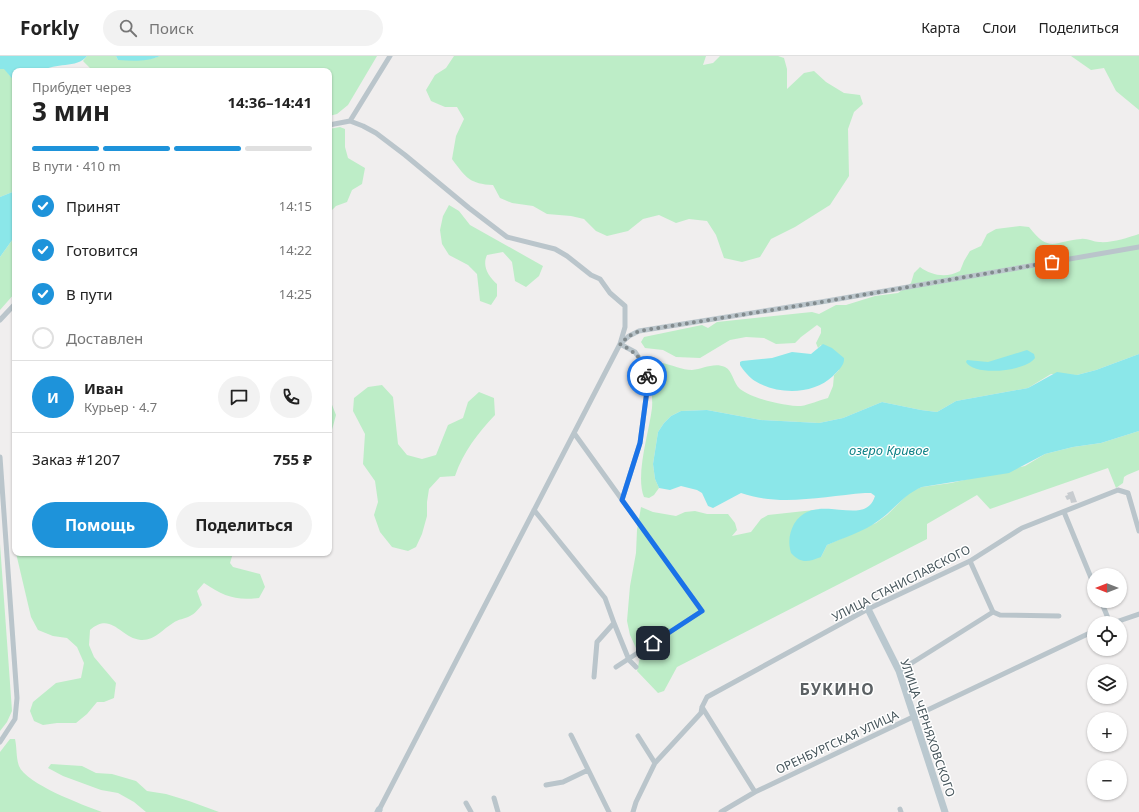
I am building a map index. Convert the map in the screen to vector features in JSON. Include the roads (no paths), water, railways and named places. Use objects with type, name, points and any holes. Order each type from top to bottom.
[{"type":"street","points":[[350,121],[390,56]]},
{"type":"street","points":[[332,124],[350,121],[363,126],[393,146],[468,208],[507,237],[555,249],[568,256],[591,275],[600,279],[610,293],[625,306],[625,327],[620,344],[378,811]]},
{"type":"street","points":[[620,344],[629,336],[639,331],[822,302],[1139,248]]},
{"type":"street","points":[[0,320],[12,307]]},
{"type":"street","points":[[620,344],[635,352],[644,365],[648,383],[640,443],[622,500]]},
{"type":"street","points":[[574,433],[702,611],[616,666]]},
{"type":"street","points":[[0,457],[17,698],[15,719],[0,742]]},
{"type":"street","name":"УЛИЦА СТАНИСЛАВСКОГО","points":[[633,812],[636,802],[655,763],[702,713],[702,707],[707,697],[868,609],[970,561],[1022,528],[1118,490],[1128,493],[1139,531]]},
{"type":"street","points":[[534,510],[605,598],[629,658],[636,667]]},
{"type":"street","points":[[1064,512],[1087,568]]},
{"type":"street","points":[[970,561],[993,612]]},
{"type":"street","name":"УЛИЦА ЧЕРНЯХОВСКОГО","points":[[868,609],[899,671],[945,812]]},
{"type":"street","points":[[899,671],[993,612],[1000,614],[1059,616]]},
{"type":"street","points":[[1127,618],[1139,614]]},
{"type":"street","points":[[594,677],[597,642],[614,623]]},
{"type":"street","name":"ОРЕНБУРГСКАЯ УЛИЦА","points":[[722,812],[755,792],[1087,635]]},
{"type":"street","points":[[702,707],[755,792]]},
{"type":"street","points":[[571,735],[609,812]]},
{"type":"street","points":[[638,736],[655,763]]},
{"type":"street","points":[[546,784],[563,782],[588,770]]},
{"type":"street","points":[[494,798],[498,812]]},
{"type":"street","points":[[466,803],[471,812]]},
{"type":"water","points":[[0,56],[87,56],[77,63],[48,68],[12,68],[12,78],[4,69],[0,69]]},
{"type":"water","points":[[116,56],[160,56],[134,61],[118,60]]},
{"type":"water","points":[[12,192],[12,240],[0,257],[0,197]]},
{"type":"water","points":[[823,344],[832,348],[844,358],[844,361],[841,368],[833,376],[816,387],[806,390],[785,391],[764,386],[751,378],[740,365],[740,362],[742,361],[772,358],[792,352],[811,354]]},
{"type":"water","points":[[1027,350],[1034,354],[1035,358],[1030,363],[1012,369],[989,371],[979,370],[971,367],[966,362],[967,360],[988,362]]},
{"type":"water","name":"озеро Кривое","points":[[1139,354],[1139,431],[1101,443],[1073,447],[1045,454],[1009,473],[922,487],[904,498],[872,525],[827,545],[821,557],[812,560],[805,561],[798,559],[791,553],[790,549],[789,542],[792,528],[803,514],[814,510],[826,509],[851,511],[861,510],[870,506],[875,496],[871,493],[865,493],[787,500],[756,497],[741,493],[713,508],[708,506],[702,493],[697,490],[681,486],[670,490],[659,488],[655,479],[653,464],[658,432],[671,416],[681,411],[707,410],[761,420],[819,423],[843,418],[882,402],[937,412],[956,401],[1028,388],[1057,372],[1077,375],[1096,370]]},
{"type":"district","name":"БУКИНО","points":[[837,689]]}]
